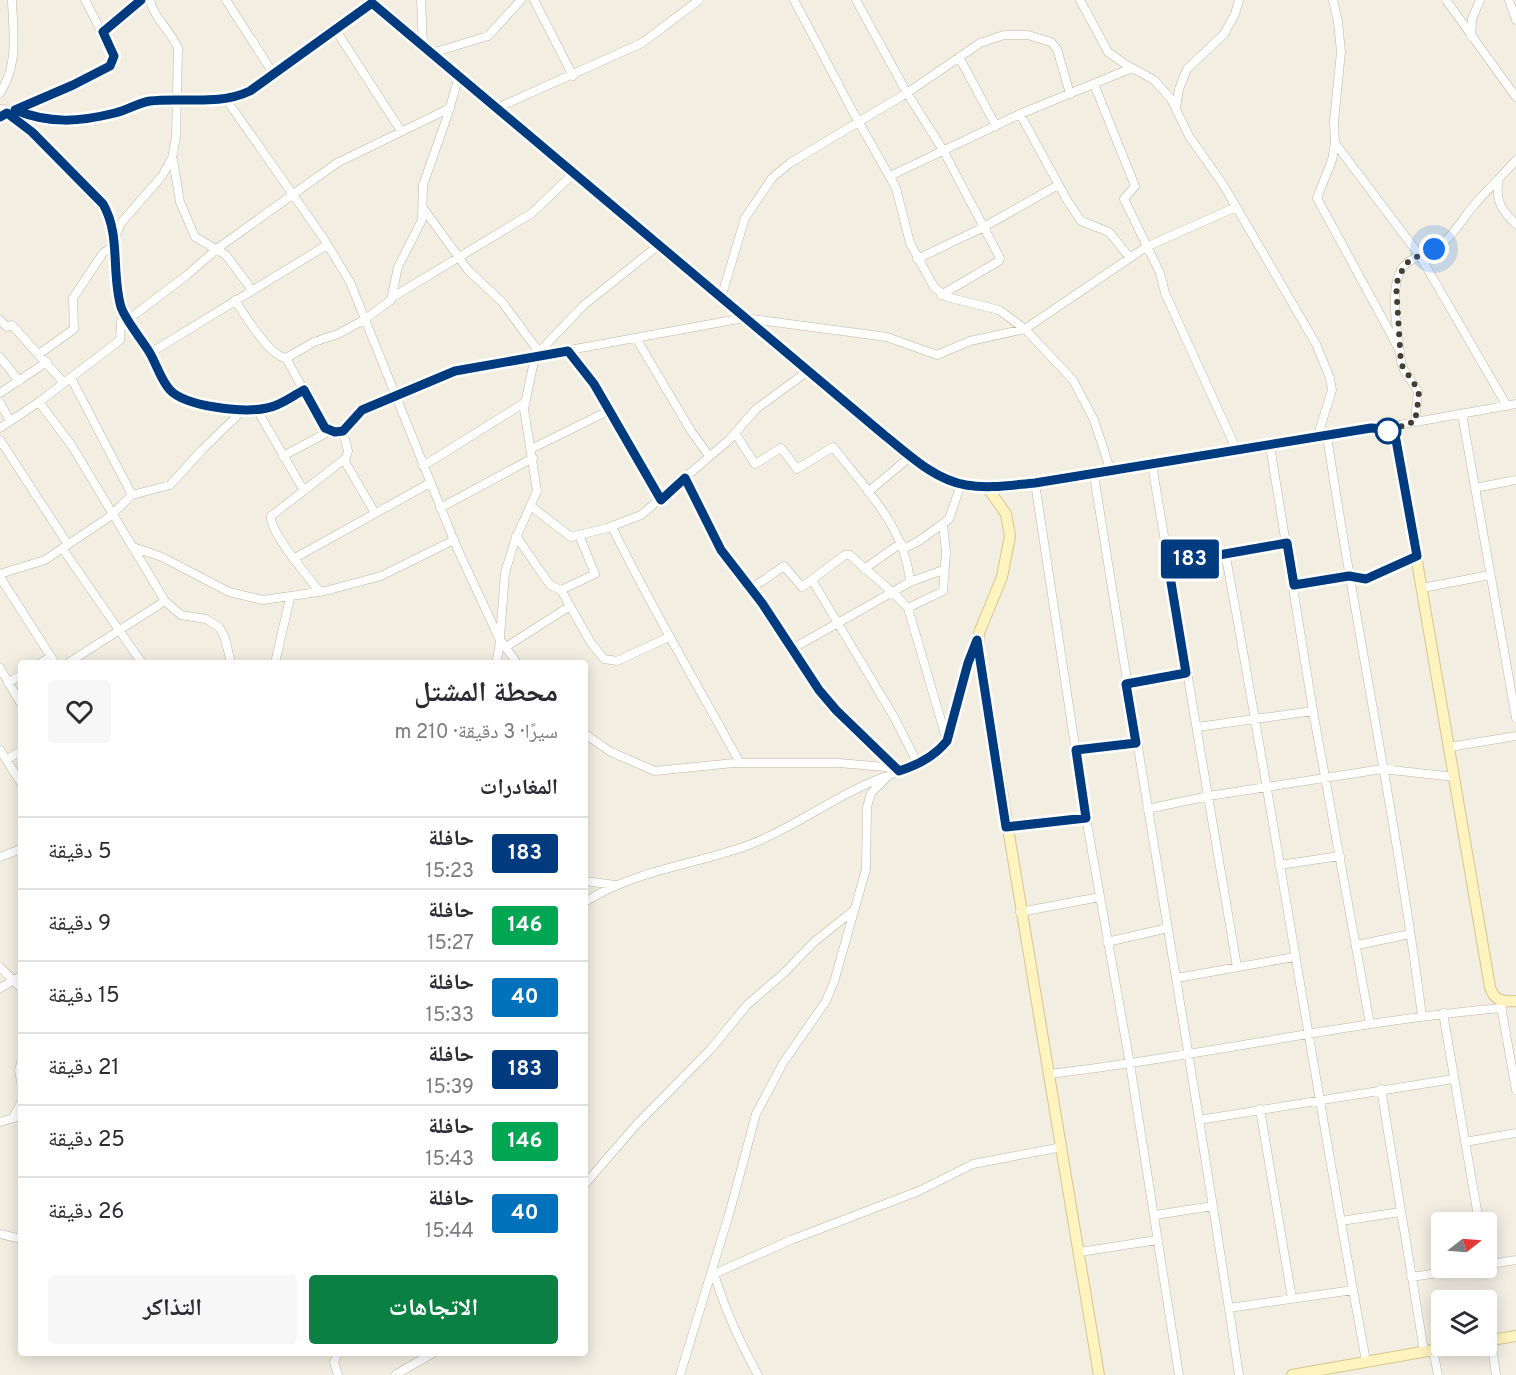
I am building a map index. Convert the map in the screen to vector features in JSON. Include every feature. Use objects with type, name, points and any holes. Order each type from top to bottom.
[{"type":"street","points":[[0,93],[9,79],[14,62],[12,0]]},
{"type":"street","points":[[6,112],[73,85],[110,66],[114,56],[85,0]]},
{"type":"street","points":[[103,32],[141,0]]},
{"type":"street","points":[[39,354],[75,327],[73,298],[103,253],[114,242],[125,218],[162,176],[172,158],[176,137],[178,48],[173,37],[153,10],[150,0]]},
{"type":"street","points":[[226,0],[273,73]]},
{"type":"street","points":[[421,0],[423,45]]},
{"type":"street","points":[[432,53],[488,36],[521,0]]},
{"type":"street","points":[[534,0],[573,76]]},
{"type":"street","points":[[497,108],[573,76],[651,38],[699,0]]},
{"type":"street","points":[[794,0],[858,122],[890,176],[900,197],[906,229],[917,259],[934,288],[941,295],[999,310],[1025,329],[1073,380],[1094,420],[1111,472]]},
{"type":"street","points":[[856,0],[907,93],[943,150],[1000,260],[941,295]]},
{"type":"street","points":[[1080,0],[1090,15],[1104,46],[1116,58],[1154,80],[1176,108],[1189,136],[1236,207],[1307,328],[1330,378],[1332,390],[1322,437],[1395,831],[1422,1016]]},
{"type":"street","points":[[1176,108],[1179,89],[1187,69],[1224,34],[1235,14],[1239,0]]},
{"type":"street","points":[[1333,0],[1341,37],[1334,121],[1335,144],[1332,160],[1317,198],[1400,351]]},
{"type":"street","points":[[1446,0],[1516,97]]},
{"type":"street","points":[[1471,37],[1472,19],[1480,0]]},
{"type":"street","points":[[1509,0],[1516,20]]},
{"type":"street","points":[[6,112],[60,122],[115,113],[148,102],[226,99],[250,91],[371,1],[910,456],[932,471],[960,484],[987,487],[1094,475],[1516,404]]},
{"type":"street","points":[[334,29],[401,131]]},
{"type":"street","points":[[721,298],[745,218],[772,178],[790,163],[907,93],[980,43],[996,36],[1028,36],[1051,42],[1057,50],[1070,94]]},
{"type":"street","points":[[960,57],[996,126]]},
{"type":"street","points":[[890,176],[1020,114],[1132,68]]},
{"type":"street","points":[[393,297],[398,267],[420,225],[423,185],[459,76]]},
{"type":"street","points":[[1094,84],[1135,186],[1124,199],[1160,273],[1165,293],[1237,451]]},
{"type":"street","points":[[226,99],[350,282],[440,508],[499,638],[515,660]]},
{"type":"street","points":[[129,319],[188,275],[218,248],[346,157],[450,108]]},
{"type":"street","points":[[0,428],[39,402],[120,340],[122,309],[109,215],[97,197],[32,132],[6,112]]},
{"type":"street","points":[[1020,114],[1081,221],[1109,232],[1130,258]]},
{"type":"street","points":[[1335,144],[1420,256],[1507,406]]},
{"type":"street","points":[[172,158],[177,189],[191,230],[200,241],[218,248],[226,255],[252,290]]},
{"type":"street","points":[[1415,422],[1418,392],[1402,367],[1396,284],[1404,266],[1434,249],[1449,237],[1474,205],[1497,183],[1516,160]]},
{"type":"street","points":[[235,300],[257,333],[277,356],[286,358],[314,342],[338,334],[364,320],[393,297],[532,213],[574,173]]},
{"type":"street","points":[[1497,183],[1500,207],[1516,224]]},
{"type":"street","points":[[917,259],[984,227],[1058,184]]},
{"type":"street","points":[[343,431],[358,413],[455,371],[537,354],[568,351],[744,318],[887,337],[933,355],[977,339],[1025,329],[1146,247],[1236,207]]},
{"type":"street","points":[[423,208],[473,276],[502,302],[537,354]]},
{"type":"street","points":[[150,353],[327,245]]},
{"type":"street","points":[[496,660],[503,582],[516,536],[537,491],[524,403],[537,354],[584,305],[659,245]]},
{"type":"street","points":[[122,309],[173,393],[192,401],[241,412],[272,407],[304,390]]},
{"type":"street","points":[[0,320],[7,327],[13,326],[67,381],[132,495]]},
{"type":"street","points":[[636,338],[691,432],[709,456]]},
{"type":"street","points":[[568,351],[594,384],[661,500]]},
{"type":"street","points":[[0,357],[19,381]]},
{"type":"street","points":[[286,358],[323,425],[330,431]]},
{"type":"street","points":[[0,393],[47,362]]},
{"type":"street","points":[[531,506],[569,536],[612,527],[640,515],[661,500],[735,433],[756,409],[808,371]]},
{"type":"street","points":[[39,402],[72,446],[165,601],[181,615],[207,619],[219,627],[225,638],[230,660]]},
{"type":"street","points":[[0,403],[10,421]]},
{"type":"street","points":[[423,466],[524,403]]},
{"type":"street","points":[[257,410],[304,491]]},
{"type":"street","points":[[531,449],[610,410]]},
{"type":"street","points":[[53,660],[0,576],[37,564],[112,514],[132,495],[170,485],[202,449],[241,412]]},
{"type":"street","points":[[1462,414],[1490,575],[1512,676],[1516,718]]},
{"type":"street","points":[[1394,437],[1403,424]]},
{"type":"street","points":[[1382,428],[1394,437],[1397,445],[1490,987],[1501,1005],[1514,1065],[1516,1090]]},
{"type":"street","points":[[283,456],[330,431],[343,431]]},
{"type":"street","points":[[320,592],[293,559],[273,526],[271,516],[344,460],[348,451],[343,431]]},
{"type":"street","points":[[735,433],[755,464],[781,448],[797,469],[832,446],[888,518],[908,560],[910,582]]},
{"type":"street","points":[[0,440],[64,545],[140,660]]},
{"type":"street","points":[[1270,446],[1313,711],[1370,1024]]},
{"type":"street","points":[[868,492],[910,456]]},
{"type":"street","points":[[440,508],[533,458]]},
{"type":"street","points":[[344,460],[375,513]]},
{"type":"street","points":[[1152,465],[1237,967]]},
{"type":"street","points":[[1094,475],[1126,684],[1177,978],[1239,1375]]},
{"type":"street","points":[[685,478],[717,542],[752,588],[831,705],[898,770]]},
{"type":"street","points":[[1475,488],[1516,480]]},
{"type":"street","points":[[293,559],[430,483]]},
{"type":"street","points":[[1035,483],[1086,818],[1130,1064],[1179,1375]]},
{"type":"street","points":[[864,569],[943,525],[952,516],[960,484]]},
{"type":"street","points":[[588,900],[616,885],[748,844],[871,782],[918,764],[940,749],[947,741],[968,663],[1002,577],[1010,536],[1006,514],[987,487]]},
{"type":"street","points":[[908,608],[942,592],[946,552],[943,525]]},
{"type":"street","points":[[612,527],[669,637],[695,678],[740,763]]},
{"type":"street","points":[[561,590],[595,574],[579,535]]},
{"type":"street","points":[[516,536],[550,585],[561,590],[598,653],[611,661],[616,661],[669,637]]},
{"type":"street","points":[[133,548],[162,557],[240,597],[263,600],[320,592],[395,571],[454,540]]},
{"type":"street","points":[[1168,564],[1225,552],[1287,543]]},
{"type":"street","points":[[1225,552],[1257,720],[1294,957],[1366,1361]]},
{"type":"street","points":[[752,588],[784,566],[801,587],[848,555],[895,592],[908,608],[947,741]]},
{"type":"street","points":[[1294,585],[1349,576],[1366,579],[1417,556]]},
{"type":"street","points":[[792,649],[910,582],[943,570]]},
{"type":"street","points":[[1422,588],[1490,575]]},
{"type":"street","points":[[812,580],[840,623],[918,764]]},
{"type":"street","points":[[276,660],[290,598]]},
{"type":"street","points":[[72,660],[165,601]]},
{"type":"street","points":[[506,647],[570,606]]},
{"type":"street","points":[[977,640],[1020,912],[1080,1252],[1099,1375]]},
{"type":"street","points":[[0,669],[18,699]]},
{"type":"street","points":[[1126,684],[1186,673]]},
{"type":"street","points":[[8,683],[18,677]]},
{"type":"street","points":[[1197,727],[1313,711]]},
{"type":"street","points":[[588,736],[611,752],[655,771],[709,764],[740,763],[839,763],[898,770]]},
{"type":"street","points":[[1450,747],[1516,736]]},
{"type":"street","points":[[1076,750],[1136,743]]},
{"type":"street","points":[[0,750],[18,778]]},
{"type":"street","points":[[6,760],[18,753]]},
{"type":"street","points":[[1147,809],[1325,776],[1382,769],[1455,777]]},
{"type":"street","points":[[680,1375],[713,1270],[756,1114],[783,1063],[830,993],[868,861],[868,800],[874,789],[889,775]]},
{"type":"street","points":[[1006,827],[1086,818]]},
{"type":"street","points":[[0,857],[18,850]]},
{"type":"street","points":[[1279,865],[1340,856]]},
{"type":"street","points":[[588,881],[616,885]]},
{"type":"street","points":[[1020,912],[1100,897]]},
{"type":"street","points":[[588,1181],[637,1124],[704,1056],[747,1005],[784,973],[814,942],[854,910]]},
{"type":"street","points":[[1107,942],[1168,928]]},
{"type":"street","points":[[1357,945],[1410,934]]},
{"type":"street","points":[[1177,978],[1294,957]]},
{"type":"street","points":[[0,967],[17,979],[0,988]]},
{"type":"street","points":[[1049,1074],[1188,1055],[1516,1001]]},
{"type":"street","points":[[1443,1013],[1477,1212]]},
{"type":"street","points":[[1199,1120],[1454,1079]]},
{"type":"street","points":[[1381,1089],[1412,1277],[1429,1350],[1438,1375]]},
{"type":"street","points":[[1260,1109],[1292,1299]]},
{"type":"street","points":[[0,1122],[17,1117]]},
{"type":"street","points":[[1465,1142],[1516,1133]]},
{"type":"street","points":[[713,1270],[919,1191],[973,1164],[1062,1147]]},
{"type":"street","points":[[1155,1215],[1213,1206]]},
{"type":"street","points":[[1341,1221],[1400,1212]]},
{"type":"street","points":[[0,1234],[18,1238]]},
{"type":"street","points":[[1080,1252],[1157,1240]]},
{"type":"street","points":[[1497,1263],[1516,1260]]},
{"type":"street","points":[[713,1270],[722,1305],[737,1339],[758,1375]]},
{"type":"street","points":[[1412,1277],[1431,1274]]},
{"type":"street","points":[[1229,1308],[1353,1290]]},
{"type":"street","points":[[1497,1339],[1516,1336]]},
{"type":"street","points":[[1298,1374],[1429,1350]]},
{"type":"street","points":[[337,1356],[334,1362],[338,1375]]},
{"type":"street","points":[[395,1375],[428,1356]]},
{"type":"street","points":[[1492,1356],[1496,1375]]},
{"type":"bus line","name":"183","points":[[0,117],[7,113],[32,132],[103,204],[109,215],[115,238],[114,260],[122,309],[150,353],[166,384],[178,396],[241,412],[272,407],[304,390],[325,428],[335,432],[346,429],[362,410],[440,376],[489,364],[568,351],[594,384],[661,500],[685,478],[721,550],[762,603],[819,690],[836,710],[899,771],[921,763],[947,741],[968,663],[977,640],[1006,827],[1086,818],[1076,750],[1136,743],[1126,684],[1186,673],[1168,564],[1225,552],[1287,543],[1294,585],[1349,576],[1362,580],[1417,556],[1396,440],[1382,428],[1035,483],[987,487],[965,485],[945,478],[918,462],[883,434],[372,3],[250,91],[228,99],[148,102],[115,113],[60,122],[15,110],[110,66],[114,56],[103,32],[141,0]]},
{"type":"route","points":[[1388,431],[1394,437],[1403,424],[1415,422],[1419,395],[1401,364],[1396,284],[1399,273],[1410,260],[1434,249]]}]
